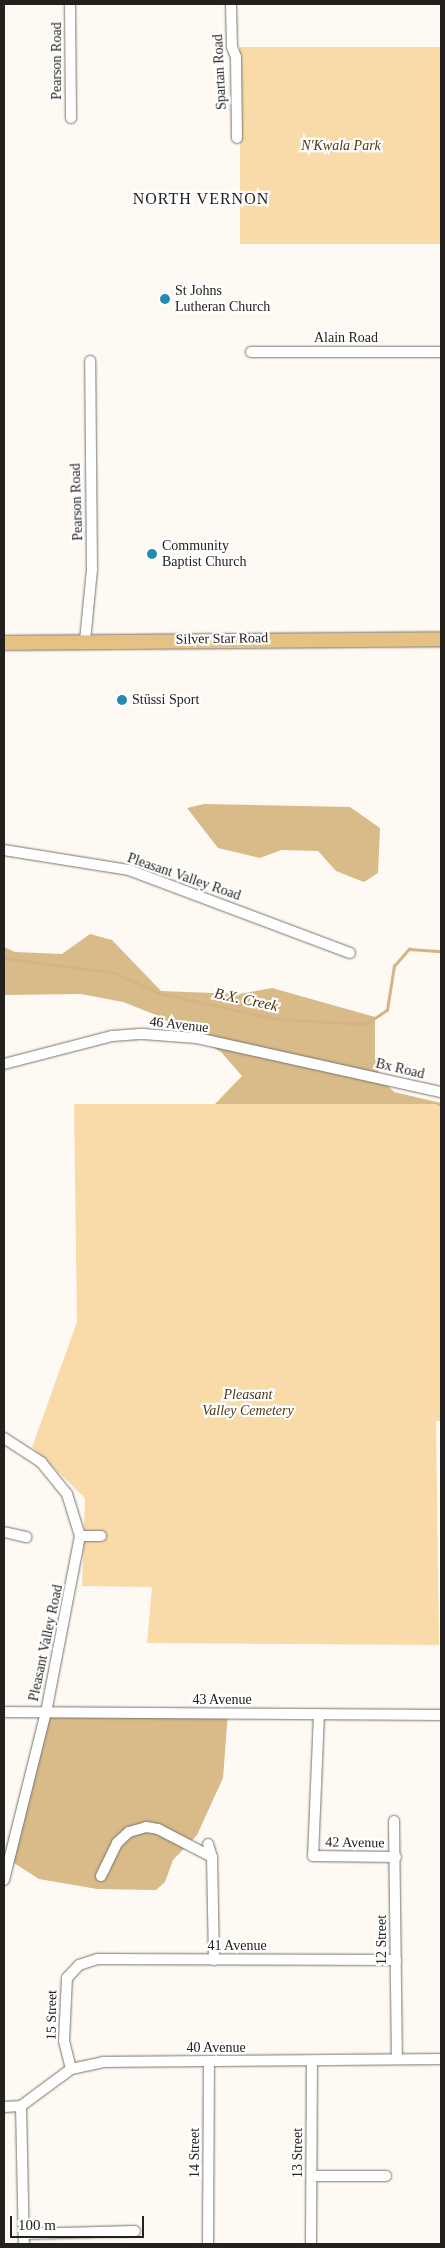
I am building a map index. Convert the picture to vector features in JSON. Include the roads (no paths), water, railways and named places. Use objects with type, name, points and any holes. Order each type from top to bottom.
[{"type":"main road","name":"Silver Star Road","points":[[4,643],[441,639]]},
{"type":"street","name":"Pearson Road","points":[[70,4],[71,118]]},
{"type":"street","name":"Spartan Road","points":[[231,4],[232,47],[236,57],[237,138]]},
{"type":"street","name":"Alain Road","points":[[251,352],[441,352]]},
{"type":"street","name":"Pearson Road","points":[[85,641],[92,570],[90,362]]},
{"type":"street","name":"Pleasant Valley Road","points":[[4,850],[130,870],[350,953]]},
{"type":"street","name":"46 Avenue","points":[[4,1064],[112,1036],[144,1034],[197,1038],[352,1072]]},
{"type":"street","name":"Bx Road","points":[[352,1072],[441,1092]]},
{"type":"street","name":"Pleasant Valley Road","points":[[4,1438],[41,1462],[67,1494],[80,1536],[46,1712],[4,1880]]},
{"type":"street","points":[[4,1532],[26,1537]]},
{"type":"street","points":[[80,1536],[101,1536]]},
{"type":"street","name":"43 Avenue","points":[[4,1712],[441,1715]]},
{"type":"street","name":"42 Avenue","points":[[320,1714],[314,1856],[396,1857]]},
{"type":"street","name":"12 Street","points":[[394,1821],[396,1857],[397,2059]]},
{"type":"street","points":[[101,1876],[117,1843],[129,1832],[146,1827],[158,1830],[212,1857]]},
{"type":"street","points":[[208,1844],[212,1857],[214,1960]]},
{"type":"street","name":"41 Avenue","points":[[79,1965],[98,1959],[396,1960]]},
{"type":"street","name":"15 Street","points":[[71,2069],[64,2041],[67,1978],[79,1965]]},
{"type":"street","name":"40 Avenue","points":[[21,2106],[71,2069],[103,2062],[441,2059]]},
{"type":"street","name":"14 Street","points":[[208,2244],[209,2061]]},
{"type":"street","name":"13 Street","points":[[311,2244],[312,2061]]},
{"type":"street","points":[[4,2107],[21,2106],[24,2239],[135,2231]]},
{"type":"street","points":[[312,2176],[386,2176]]},
{"type":"waterway","name":"B.X. Creek","points":[[4,958],[115,973],[159,993],[276,1019],[366,1024],[387,1010],[394,966],[409,949],[441,951]]},
{"type":"place","name":"St Johns Lutheran Church","points":[[165,299]]},
{"type":"place","name":"Community Baptist Church","points":[[152,554]]},
{"type":"place","name":"Stüssi Sport","points":[[122,700]]},
{"type":"district","name":"NORTH VERNON","points":[[201,199]]},
{"type":"park label","name":"N'Kwala Park","points":[[341,146]]},
{"type":"park label","name":"Pleasant Valley Cemetery","points":[[248,1404]]}]
